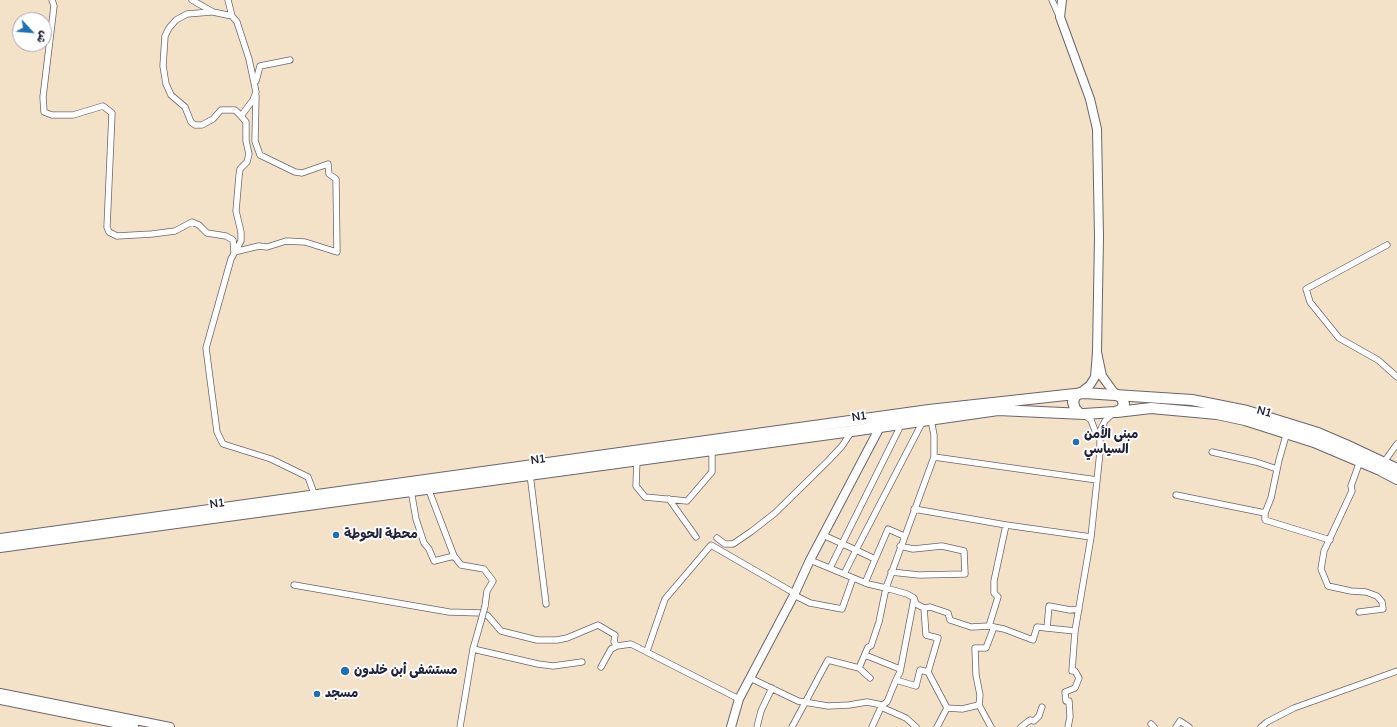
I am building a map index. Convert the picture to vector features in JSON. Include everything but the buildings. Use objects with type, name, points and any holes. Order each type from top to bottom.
[{"type":"highway","name":"N1","points":[[0,539],[929,410],[1080,394],[1115,394],[1192,400],[1247,411],[1310,431],[1384,462],[1397,469]]},
{"type":"highway","points":[[1080,394],[1076,396],[1073,402],[1075,409],[1080,414]]},
{"type":"highway","points":[[1115,394],[1122,398],[1124,404],[1121,410],[1115,412]]},
{"type":"highway","name":"N1","points":[[0,547],[998,410],[1080,414],[1151,408],[1217,414],[1288,432],[1360,460],[1397,480]]},
{"type":"street","points":[[52,0],[54,6],[43,97],[44,112],[52,115],[73,114],[103,106],[112,113],[107,227],[109,232],[117,236],[152,234],[175,231],[192,222],[200,225],[207,233],[226,236],[234,240],[234,252]]},
{"type":"street","points":[[192,0],[213,12]]},
{"type":"street","points":[[228,0],[232,16],[237,22],[242,37],[253,74],[256,92],[253,100],[241,116]]},
{"type":"street","points":[[1052,0],[1060,17],[1090,99],[1097,129],[1099,237],[1097,352],[1095,377],[1090,385],[1080,394]]},
{"type":"street","points":[[1060,17],[1062,0]]},
{"type":"street","points":[[232,16],[213,12],[187,14],[176,20],[169,28],[166,36],[163,59],[166,84],[171,95],[185,107],[191,122],[195,125],[202,125],[213,119],[221,110],[235,110],[246,122],[246,141],[249,154],[247,162],[240,169],[236,211],[241,232],[241,241],[234,252],[206,348],[217,432],[222,444],[271,460],[308,477],[315,496]]},
{"type":"street","points":[[234,252],[260,246],[267,247],[286,241],[305,242],[337,252],[336,179],[329,174],[328,164],[302,173],[295,172],[260,155],[254,141],[257,76],[260,66],[290,60]]},
{"type":"street","points":[[1387,244],[1306,289],[1310,302],[1339,338],[1378,360],[1397,377]]},
{"type":"street","points":[[1097,352],[1102,376],[1115,394]]},
{"type":"street","points":[[1068,727],[1070,717],[1069,701],[1066,701],[1065,692],[1074,688],[1079,678],[1075,671],[1072,671],[1075,631],[1091,537],[1100,452],[1100,431],[1105,421],[1115,412]]},
{"type":"street","points":[[1080,414],[1091,420],[1100,452]]},
{"type":"street","points":[[859,668],[865,654],[871,646],[879,622],[891,572],[934,457],[934,435],[927,420]]},
{"type":"street","points":[[844,574],[927,420]]},
{"type":"street","points":[[830,568],[902,423]]},
{"type":"street","points":[[731,727],[739,699],[880,427]]},
{"type":"street","points":[[717,538],[725,544],[733,544],[775,513],[828,461],[842,446],[852,431]]},
{"type":"street","points":[[1288,432],[1277,469],[1272,498],[1265,513],[1265,520],[1330,540]]},
{"type":"street","points":[[1384,462],[1397,444]]},
{"type":"street","points":[[637,459],[636,486],[645,497],[687,501],[712,472],[712,449]]},
{"type":"street","points":[[1212,452],[1277,469]]},
{"type":"street","points":[[934,457],[1097,480]]},
{"type":"street","points":[[1359,612],[1383,609],[1382,602],[1377,596],[1366,592],[1351,591],[1328,586],[1321,569],[1324,551],[1352,491],[1351,486],[1360,460]]},
{"type":"street","points":[[530,474],[546,604]]},
{"type":"street","points":[[428,488],[454,556],[461,565],[484,569],[493,581],[488,591],[473,649],[460,727]]},
{"type":"street","points":[[411,490],[416,518],[424,543],[429,549],[434,561],[454,556]]},
{"type":"street","points":[[1176,495],[1265,513]]},
{"type":"street","points":[[669,499],[696,537]]},
{"type":"street","points":[[914,509],[1006,526],[1091,537]]},
{"type":"street","points":[[991,727],[979,705],[980,695],[976,675],[975,648],[986,648],[992,626],[998,597],[994,593],[994,581],[1006,526]]},
{"type":"street","points":[[865,583],[888,529],[904,536]]},
{"type":"street","points":[[823,535],[875,559]]},
{"type":"street","points":[[647,651],[664,599],[711,545],[810,603],[842,609],[853,578]]},
{"type":"street","points":[[891,572],[919,575],[965,574],[964,551],[942,546],[913,549],[900,546]]},
{"type":"street","points":[[810,560],[865,583],[907,594],[914,598],[916,604],[924,608],[930,606],[948,613],[950,620],[971,627],[992,626],[1033,640],[1037,627],[1075,631]]},
{"type":"street","points":[[294,585],[449,612],[482,613],[488,616],[501,631],[537,640],[562,639],[598,624],[615,635],[614,642],[617,646]]},
{"type":"street","points":[[872,727],[882,706],[887,702],[900,668],[914,598]]},
{"type":"street","points":[[1047,628],[1049,606],[1070,610],[1079,609]]},
{"type":"street","points":[[924,608],[926,634],[938,638],[928,672],[947,708]]},
{"type":"street","points":[[601,667],[609,651],[617,646],[631,644],[739,699]]},
{"type":"street","points":[[473,649],[553,666],[582,662]]},
{"type":"street","points":[[865,654],[900,668]]},
{"type":"street","points":[[792,727],[804,702],[828,660],[859,668],[870,678]]},
{"type":"street","points":[[896,680],[916,686],[920,670],[928,672]]},
{"type":"street","points":[[1261,727],[1267,722],[1294,708],[1397,671]]},
{"type":"street","points":[[750,678],[804,702],[828,706],[849,705],[866,702],[882,706],[906,718],[916,727]]},
{"type":"street","points":[[757,727],[761,711],[772,688]]},
{"type":"street","points":[[0,693],[170,727]]},
{"type":"street","points":[[0,700],[134,727]]},
{"type":"street","points":[[947,708],[962,709],[979,705]]},
{"type":"street","points":[[1021,727],[1030,720],[1034,721],[1039,716],[1042,707]]},
{"type":"street","points":[[937,727],[947,708]]},
{"type":"street","points":[[1176,727],[1180,721],[1189,727]]},
{"type":"place","name":"مبنى الأمن السياسي","points":[[1076,442]]},
{"type":"place","name":"محطة الحوطة","points":[[336,535]]},
{"type":"place","name":"مستشفى أبن خلدون","points":[[345,671]]},
{"type":"place","name":"مسجد","points":[[317,694]]}]
